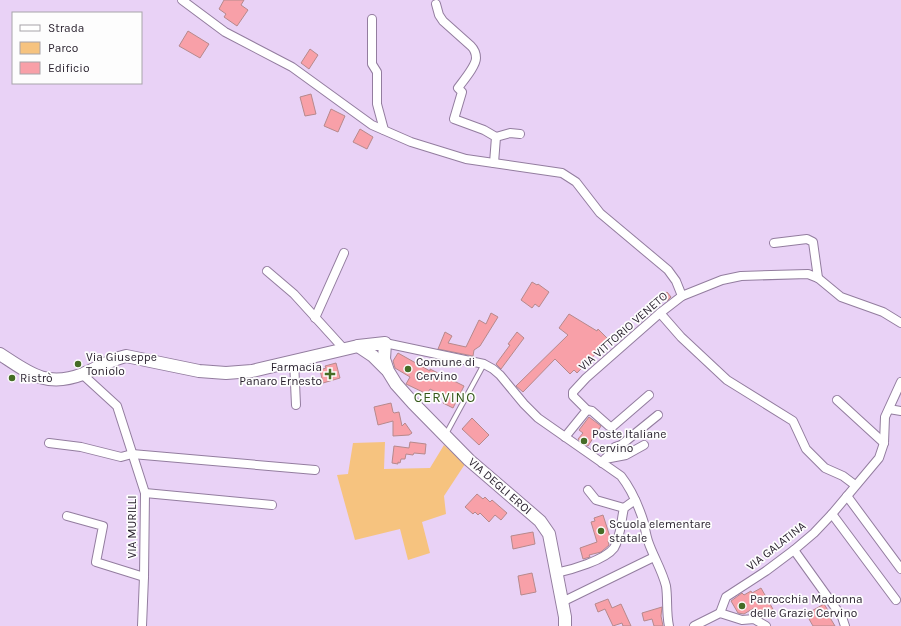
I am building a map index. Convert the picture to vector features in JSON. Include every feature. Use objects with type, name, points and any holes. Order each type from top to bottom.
[{"type":"street","points":[[182,0],[225,32],[292,67],[372,125],[411,142],[450,155],[562,173],[576,182],[600,213],[668,270],[676,281],[682,296]]},
{"type":"street","points":[[436,4],[441,19],[471,46],[475,51],[476,57],[475,63],[458,88],[462,92],[454,119],[484,130],[496,137],[510,133],[520,134]]},
{"type":"street","points":[[372,19],[372,64],[377,72],[377,104],[384,130]]},
{"type":"street","points":[[494,163],[496,137]]},
{"type":"street","points":[[774,243],[806,239],[813,242],[818,278]]},
{"type":"street","points":[[315,318],[344,253]]},
{"type":"street","points":[[267,271],[294,294],[344,349]]},
{"type":"street","name":"VIA VITTORIO VENETO","points":[[586,410],[573,396],[573,392],[586,378],[660,313],[682,296],[722,280],[741,276],[808,274],[818,278],[841,297],[883,312],[901,323]]},
{"type":"street","points":[[660,313],[682,337],[727,380],[793,421],[806,448],[824,468],[843,476],[855,485]]},
{"type":"street","points":[[0,354],[30,374],[55,380],[82,374],[115,359],[126,356],[199,371],[226,373],[252,371],[358,346],[385,343],[484,364],[500,375],[524,404],[538,418],[604,461],[626,483],[635,500],[643,521],[648,541],[666,588],[666,615],[669,626]]},
{"type":"street","name":"VIA DEGLI EROI","points":[[385,343],[384,359],[388,371],[396,384],[469,460],[540,521],[549,534],[565,617],[565,626]]},
{"type":"street","name":"VIA DEGLI EROI","points":[[358,346],[373,356],[388,371]]},
{"type":"street","points":[[294,361],[296,405]]},
{"type":"street","name":"VIA MURILLI","points":[[82,374],[116,406],[145,494],[142,626]]},
{"type":"street","name":"VIA GALATINA","points":[[720,613],[726,597],[766,571],[794,550],[832,514],[879,458],[884,443],[886,417],[901,382]]},
{"type":"street","points":[[565,437],[586,410],[592,411],[612,427],[649,395]]},
{"type":"street","points":[[837,400],[884,443]]},
{"type":"street","points":[[889,409],[901,411]]},
{"type":"street","points":[[604,461],[615,447],[621,445],[658,415]]},
{"type":"street","points":[[49,444],[81,447],[121,457],[132,454],[315,470]]},
{"type":"street","points":[[604,461],[626,455],[644,445]]},
{"type":"street","points":[[588,490],[596,500],[624,508]]},
{"type":"street","points":[[145,494],[272,505]]},
{"type":"street","points":[[847,496],[901,569]]},
{"type":"street","points":[[556,573],[568,571],[590,563],[609,553],[614,547],[618,538],[624,508],[635,500]]},
{"type":"street","points":[[832,514],[896,600]]},
{"type":"street","points":[[67,516],[103,526],[96,562],[144,577]]},
{"type":"street","points":[[794,550],[842,617],[845,626]]},
{"type":"street","points":[[562,602],[654,557]]},
{"type":"street","points":[[694,626],[720,613],[744,623],[754,619],[766,626]]},
{"type":"lane","points":[[445,436],[484,364]]},
{"type":"green space","points":[[385,442],[384,469],[430,468],[444,445],[465,464],[444,496],[446,514],[422,522],[430,553],[408,560],[400,529],[355,540],[337,475],[348,474],[353,443]]},
{"type":"building","points":[[224,0],[244,0],[241,5],[248,10],[237,26],[224,17],[226,14],[219,9]]},
{"type":"building","points":[[188,31],[209,44],[200,58],[179,46]]},
{"type":"building","points":[[310,49],[318,55],[309,69],[301,63]]},
{"type":"building","points":[[311,94],[316,114],[305,116],[300,97]]},
{"type":"building","points":[[331,109],[345,116],[338,132],[324,126]]},
{"type":"building","points":[[360,129],[373,137],[367,149],[353,142]]},
{"type":"building","points":[[532,282],[537,285],[538,284],[549,292],[539,307],[535,304],[532,308],[521,300]]},
{"type":"building","points":[[667,292],[671,297],[667,301],[662,296]]},
{"type":"building","points":[[491,313],[498,317],[480,346],[474,350],[473,356],[438,349],[445,332],[452,336],[448,343],[466,347],[479,320],[486,324]]},
{"type":"building","points":[[569,314],[597,331],[598,329],[609,340],[577,373],[574,370],[570,374],[555,359],[523,392],[516,386],[568,335],[559,328]]},
{"type":"building","points":[[517,332],[524,338],[501,369],[496,364],[510,345],[508,344]]},
{"type":"building","points":[[398,353],[430,371],[430,369],[464,386],[453,408],[443,403],[446,397],[430,389],[427,394],[406,384],[410,377],[395,368],[393,361]]},
{"type":"building","name":"Farmacia Panaro Ernesto","points":[[336,363],[340,378],[323,383],[320,370],[326,368],[325,366]]},
{"type":"building","points":[[391,403],[393,412],[399,412],[402,426],[405,423],[412,433],[409,435],[393,436],[393,421],[378,425],[374,407]]},
{"type":"building","points":[[589,417],[601,426],[588,446],[578,439],[583,433],[579,430]]},
{"type":"building","points":[[472,418],[489,435],[479,445],[462,429]]},
{"type":"building","points":[[410,442],[426,444],[425,454],[406,454],[405,459],[401,459],[400,463],[392,463],[394,446],[409,448]]},
{"type":"building","points":[[477,494],[483,499],[485,497],[490,502],[492,500],[507,513],[501,520],[495,515],[489,522],[480,513],[478,515],[475,512],[473,514],[465,507]]},
{"type":"building","name":"Scuola elementare statale","points":[[603,515],[611,540],[608,541],[609,545],[601,552],[589,555],[590,557],[583,559],[580,548],[597,542],[591,522],[595,521],[594,518]]},
{"type":"building","points":[[533,532],[535,544],[513,549],[511,536]]},
{"type":"building","points":[[532,573],[536,592],[521,595],[518,576]]},
{"type":"building","points":[[761,588],[774,611],[763,618],[758,615],[754,608],[744,614],[738,613],[731,601],[742,593],[744,595],[751,591],[752,593]]},
{"type":"building","points":[[608,599],[612,608],[621,604],[631,626],[623,626],[622,623],[613,626],[605,609],[598,612],[595,604]]},
{"type":"building","points":[[824,604],[831,615],[829,616],[835,626],[813,626],[809,619],[811,618],[808,613]]},
{"type":"building","points":[[662,607],[661,616],[663,626],[654,626],[652,619],[644,621],[642,613]]},
{"type":"place","name":"Via Giuseppe Toniolo","points":[[78,364]]},
{"type":"place","name":"Comune di Cervino","points":[[408,369]]},
{"type":"place","name":"Farmacia Panaro Ernesto","points":[[330,374]]},
{"type":"place","name":"Ristrò","points":[[12,378]]},
{"type":"place","name":"Poste Italiane Cervino","points":[[584,441]]},
{"type":"place","name":"Scuola elementare statale","points":[[601,531]]},
{"type":"place","name":"Parrocchia Madonna delle Grazie Cervino","points":[[742,606]]},
{"type":"district","name":"CERVINO","points":[[445,397]]}]
